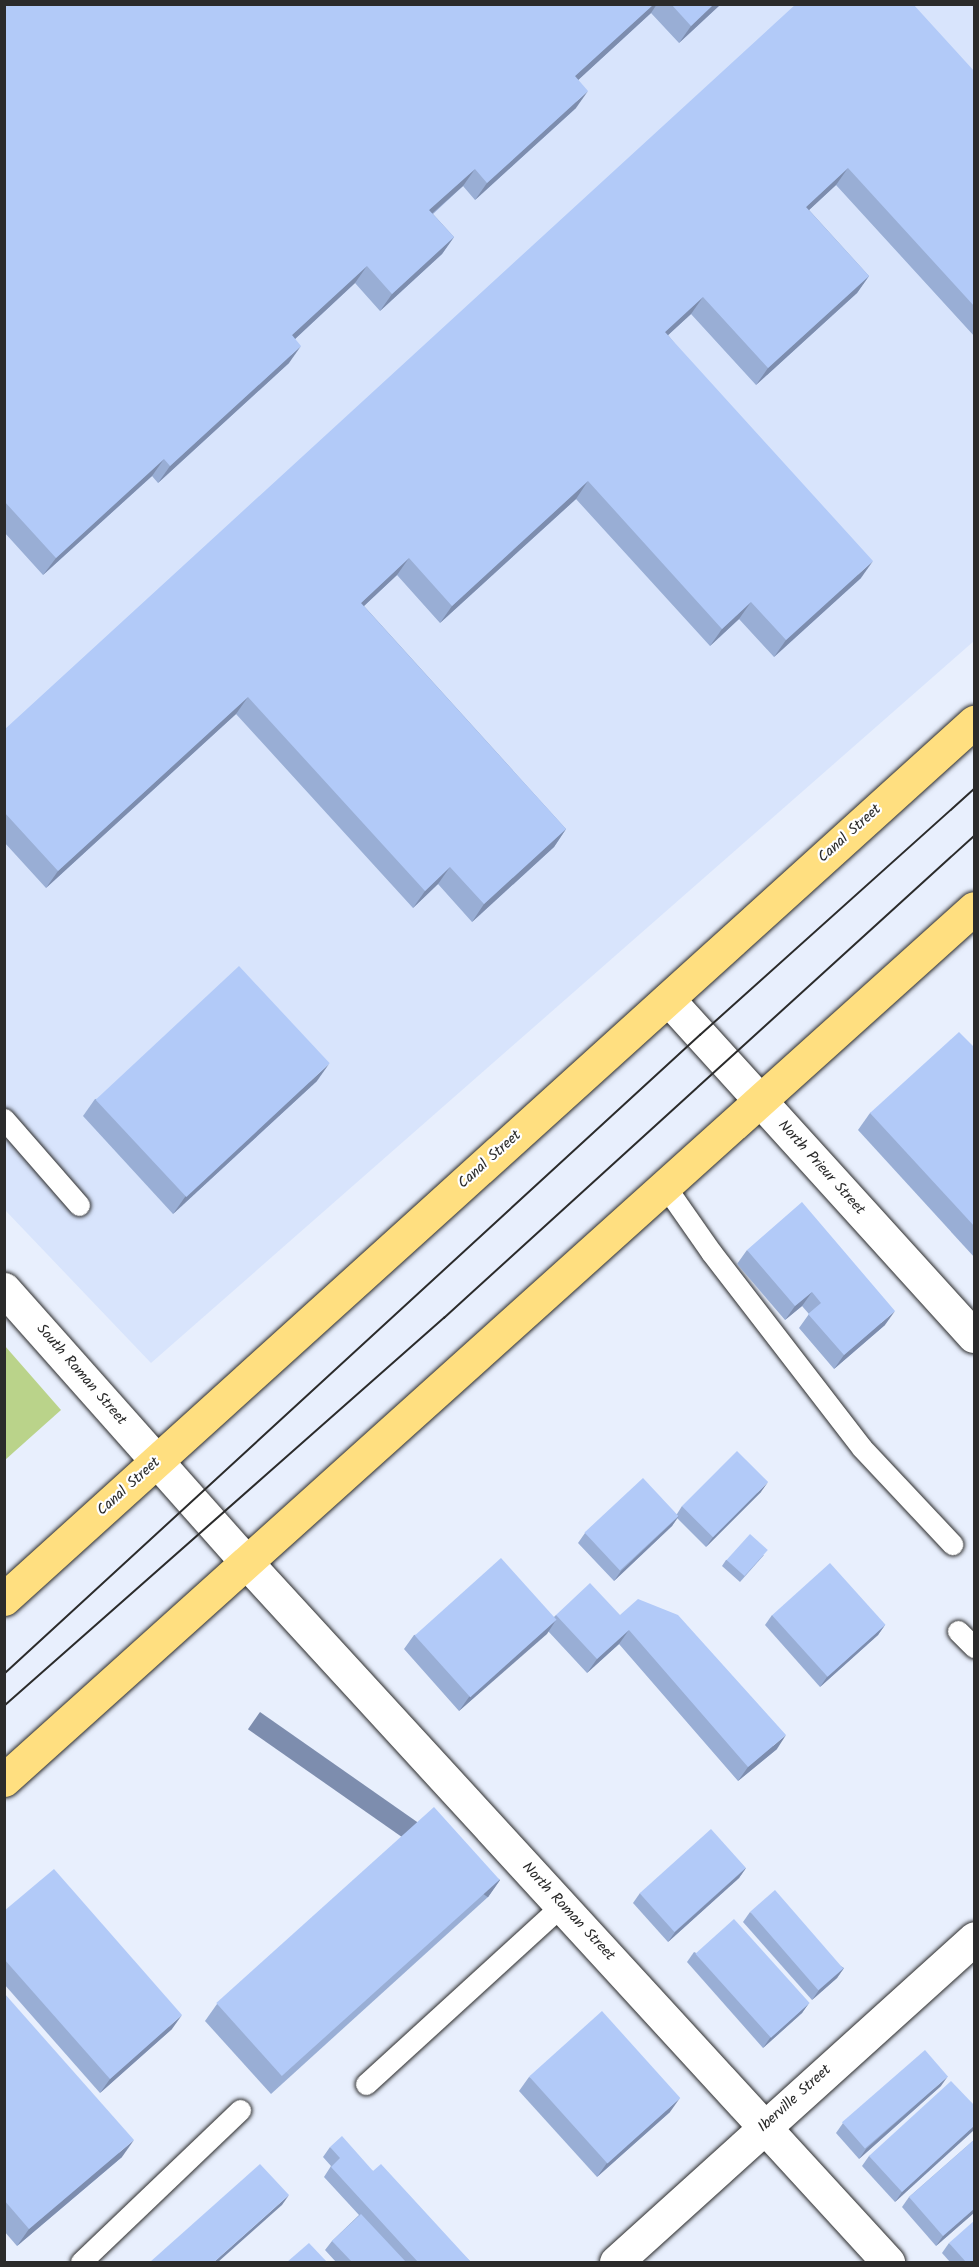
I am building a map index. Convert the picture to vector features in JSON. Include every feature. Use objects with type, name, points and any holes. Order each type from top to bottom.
[{"type":"main road","name":"Canal Street","points":[[4,1599],[975,722]]},
{"type":"main road","points":[[4,1780],[975,908]]},
{"type":"street","name":"North Prieur Street","points":[[668,999],[975,1336]]},
{"type":"street","name":"South Roman Street","points":[[4,1289],[246,1562]]},
{"type":"street","name":"North Roman Street","points":[[246,1562],[888,2262]]},
{"type":"street","name":"Iberville Street","points":[[616,2262],[975,1938]]},
{"type":"lane","points":[[4,1119],[79,1204]]},
{"type":"lane","points":[[665,1186],[711,1252],[862,1448],[952,1544]]},
{"type":"lane","points":[[958,1631],[975,1647]]},
{"type":"lane","points":[[366,2084],[562,1905]]},
{"type":"lane","points":[[81,2262],[240,2110]]},
{"type":"shaded area","points":[[5,5],[974,5],[974,641],[151,1363],[5,1210]]},
{"type":"green space","points":[[5,1346],[61,1410],[4,1460]]},
{"type":"building","points":[[4,4],[654,4],[575,76],[588,91],[487,183],[475,169],[429,210],[454,237],[392,294],[367,266],[292,335],[301,346],[170,466],[164,459],[56,558],[4,501]]},
{"type":"building","points":[[671,4],[714,4],[691,26]]},
{"type":"building","points":[[796,4],[913,4],[975,72],[975,307],[848,168],[806,207],[869,276],[768,368],[703,297],[665,332],[873,561],[786,640],[751,602],[722,629],[588,481],[452,606],[409,558],[361,603],[566,829],[484,904],[450,867],[425,891],[248,697],[58,871],[4,812],[4,730]]},
{"type":"building","points":[[239,966],[330,1063],[186,1197],[96,1100]]},
{"type":"building","points":[[959,1032],[975,1048],[975,1227],[870,1113]]},
{"type":"building","points":[[802,1202],[895,1311],[844,1355],[808,1314],[821,1303],[812,1292],[795,1306],[747,1250]]},
{"type":"building","points":[[737,1451],[768,1482],[713,1537],[682,1506]]},
{"type":"building","points":[[643,1478],[678,1516],[620,1571],[584,1533]]},
{"type":"building","points":[[750,1534],[768,1550],[744,1576],[727,1560]]},
{"type":"building","points":[[501,1558],[557,1620],[470,1697],[415,1636]]},
{"type":"building","points":[[830,1563],[886,1625],[828,1677],[772,1615]]},
{"type":"building","points":[[590,1583],[620,1615],[638,1599],[678,1615],[786,1735],[748,1767],[629,1630],[597,1659],[556,1615]]},
{"type":"building","points":[[434,1807],[500,1880],[282,2076],[216,2003]]},
{"type":"building","points":[[711,1829],[746,1868],[674,1932],[640,1893]]},
{"type":"building","points":[[54,1869],[182,2015],[110,2079],[4,1959],[4,1911]]},
{"type":"building","points":[[775,1890],[843,1968],[818,1990],[750,1912]]},
{"type":"building","points":[[734,1919],[810,2003],[771,2038],[695,1954]]},
{"type":"building","points":[[4,1993],[134,2140],[29,2229],[4,2200]]},
{"type":"building","points":[[602,2011],[680,2098],[607,2164],[529,2077]]},
{"type":"building","points":[[925,2050],[948,2076],[865,2149],[842,2122]]},
{"type":"building","points":[[951,2081],[975,2106],[975,2125],[902,2192],[869,2156]]},
{"type":"building","points":[[342,2136],[373,2171],[381,2164],[471,2262],[418,2262],[331,2167],[340,2158],[330,2147]]},
{"type":"building","points":[[975,2139],[975,2208],[943,2236],[909,2197]]},
{"type":"building","points":[[260,2164],[289,2195],[214,2262],[150,2262]]},
{"type":"building","points":[[361,2214],[406,2262],[352,2262],[332,2241]]},
{"type":"building","points":[[975,2220],[975,2262],[966,2262],[949,2243]]},
{"type":"building","points":[[309,2243],[327,2262],[287,2262]]},
{"type":"tram line","points":[[4,1674],[700,1035],[974,789]]},
{"type":"tram line","points":[[4,1706],[444,1318],[974,836]]}]
